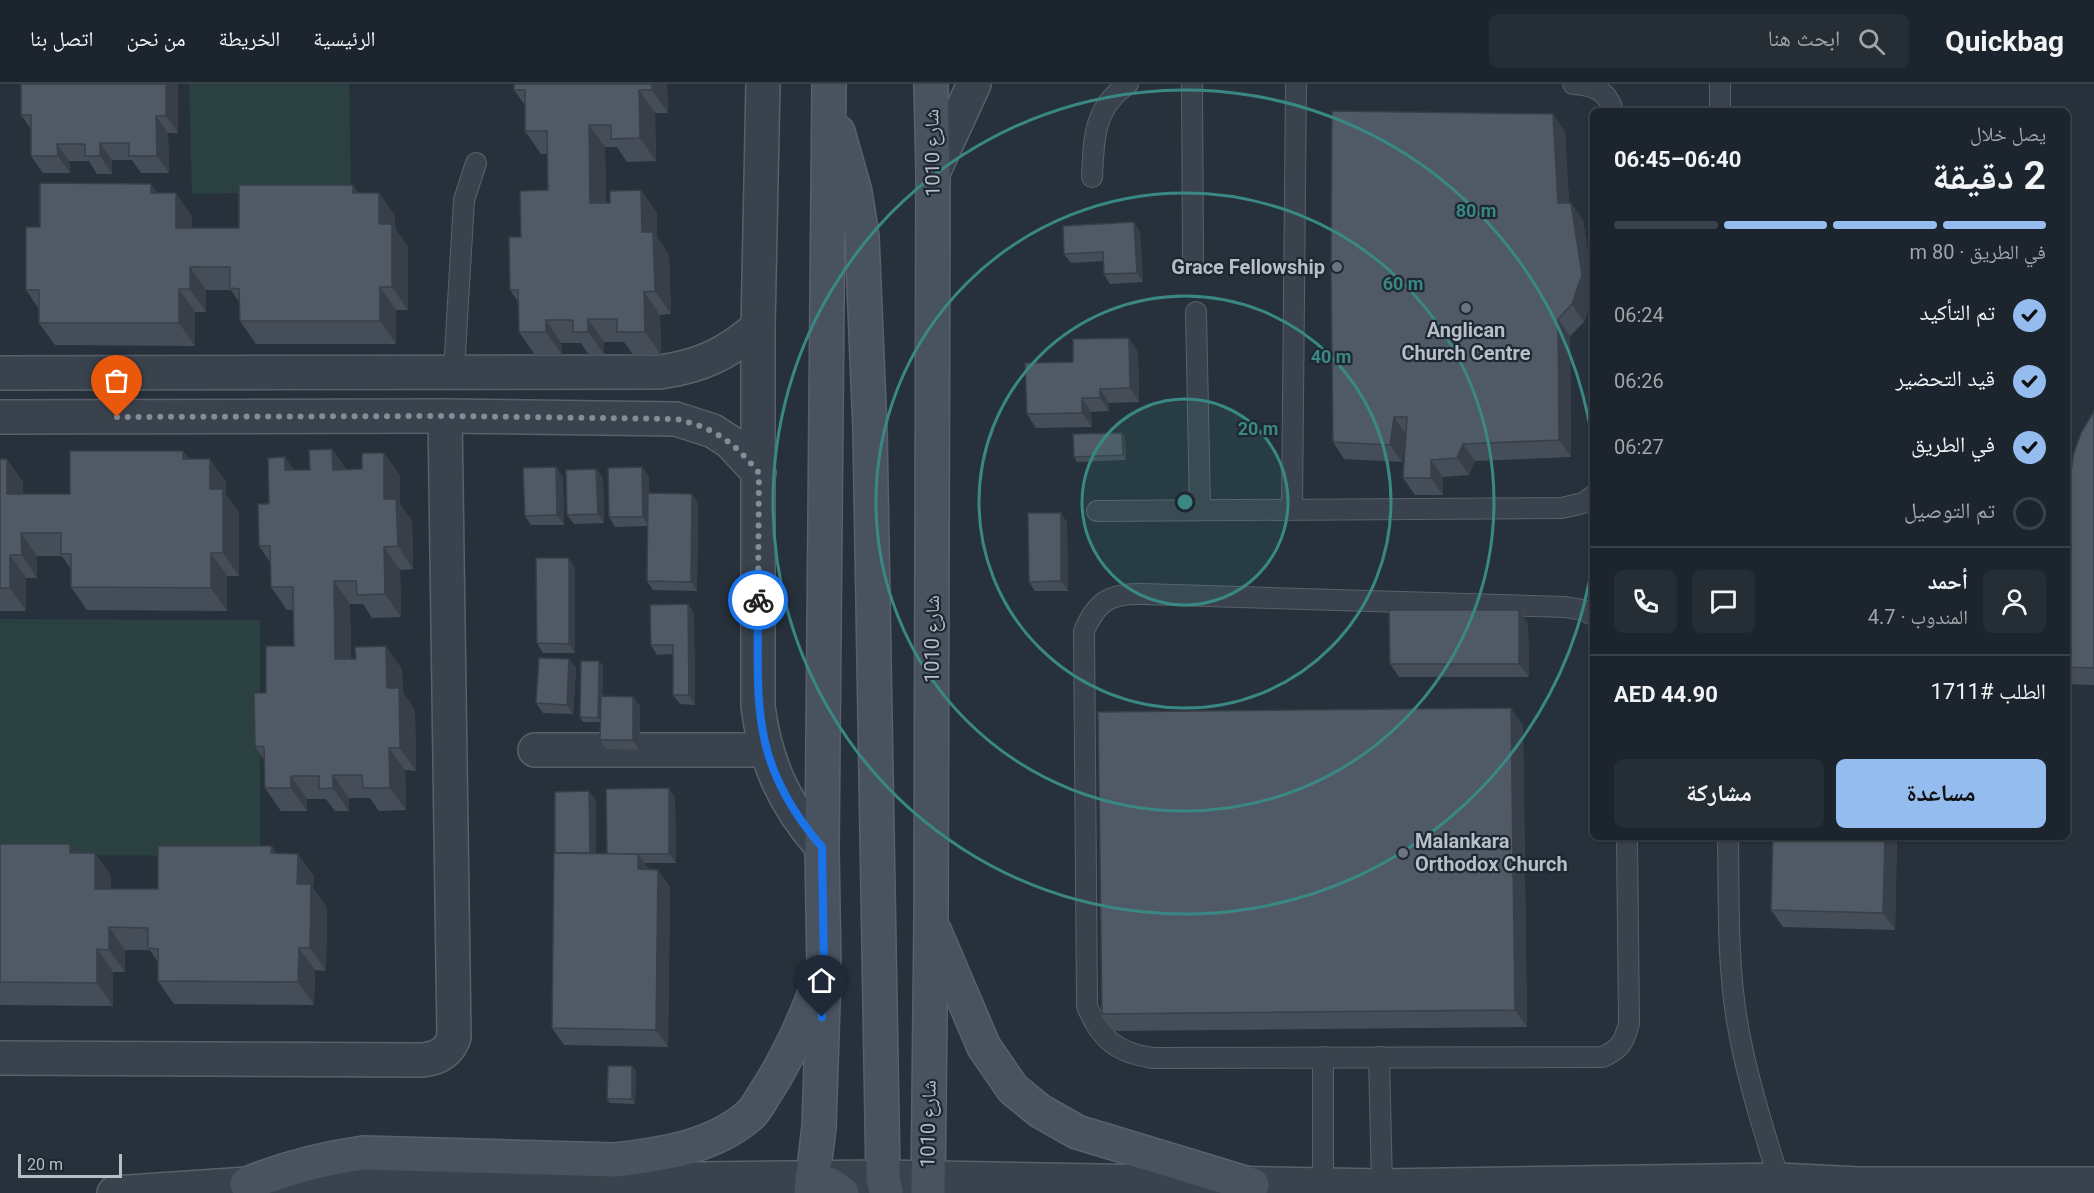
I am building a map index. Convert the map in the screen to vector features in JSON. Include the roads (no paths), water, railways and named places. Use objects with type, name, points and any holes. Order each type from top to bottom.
[{"type":"street","points":[[763,84],[758,327],[758,707],[765,750],[775,776],[787,802],[803,826],[822,847]]},
{"type":"street","name":"شارع 1010","points":[[927,1186],[931,921],[933,173],[931,84]]},
{"type":"street","points":[[933,173],[974,84]]},
{"type":"street","points":[[811,1186],[819,1127],[824,972],[822,847],[828,95]]},
{"type":"street","points":[[828,95],[853,181],[862,236],[870,442],[885,1185]]},
{"type":"street","points":[[0,373],[660,372],[702,363],[722,354],[758,327]]},
{"type":"street","points":[[659,419],[666,401],[664,381],[660,372]]},
{"type":"street","points":[[0,417],[445,416],[676,419],[713,431],[730,442],[759,473]]},
{"type":"street","points":[[0,1058],[423,1060],[439,1057],[452,1045],[454,1037],[445,416]]},
{"type":"street","points":[[535,750],[765,750]]},
{"type":"street","points":[[931,921],[984,1047],[1012,1089],[1040,1111],[1077,1132],[1252,1185]]},
{"type":"street","points":[[247,1184],[284,1169],[323,1159],[363,1153],[614,1160],[654,1156],[715,1138],[751,1113],[771,1085],[797,1038],[824,972]]},
{"type":"street","points":[[114,1193],[247,1184],[1382,1186],[1779,1180],[1859,1184],[2094,1184]]},
{"type":"street","points":[[811,1186],[830,1185],[842,1193]]},
{"type":"lane","points":[[1092,177],[1095,133],[1099,116],[1109,102],[1128,84]]},
{"type":"lane","points":[[1192,84],[1193,261]]},
{"type":"lane","points":[[1292,509],[1296,84]]},
{"type":"lane","points":[[1573,84],[1589,85],[1602,91],[1611,102],[1612,108]]},
{"type":"lane","points":[[1720,84],[1720,108]]},
{"type":"lane","points":[[454,371],[464,200],[476,163]]},
{"type":"lane","points":[[1196,312],[1200,510]]},
{"type":"lane","points":[[1097,511],[1562,508],[1583,503],[1590,498]]},
{"type":"lane","points":[[1590,614],[1565,607],[1123,594],[1106,601],[1092,614],[1084,632],[1083,651],[1087,1006],[1093,1022],[1104,1037],[1118,1048],[1135,1056],[1153,1058],[1603,1057],[1617,1050],[1625,1038],[1629,1023],[1627,840]]},
{"type":"lane","points":[[1728,840],[1731,971],[1737,1019],[1756,1105],[1779,1180]]},
{"type":"lane","points":[[1323,1057],[1323,1186]]},
{"type":"lane","points":[[1379,1057],[1382,1186]]},
{"type":"place","name":"Grace Fellowship","points":[[1337,267]]},
{"type":"place","name":"Anglican Church Centre","points":[[1466,308]]},
{"type":"place","name":"Malankara Orthodox Church","points":[[1403,853]]}]
